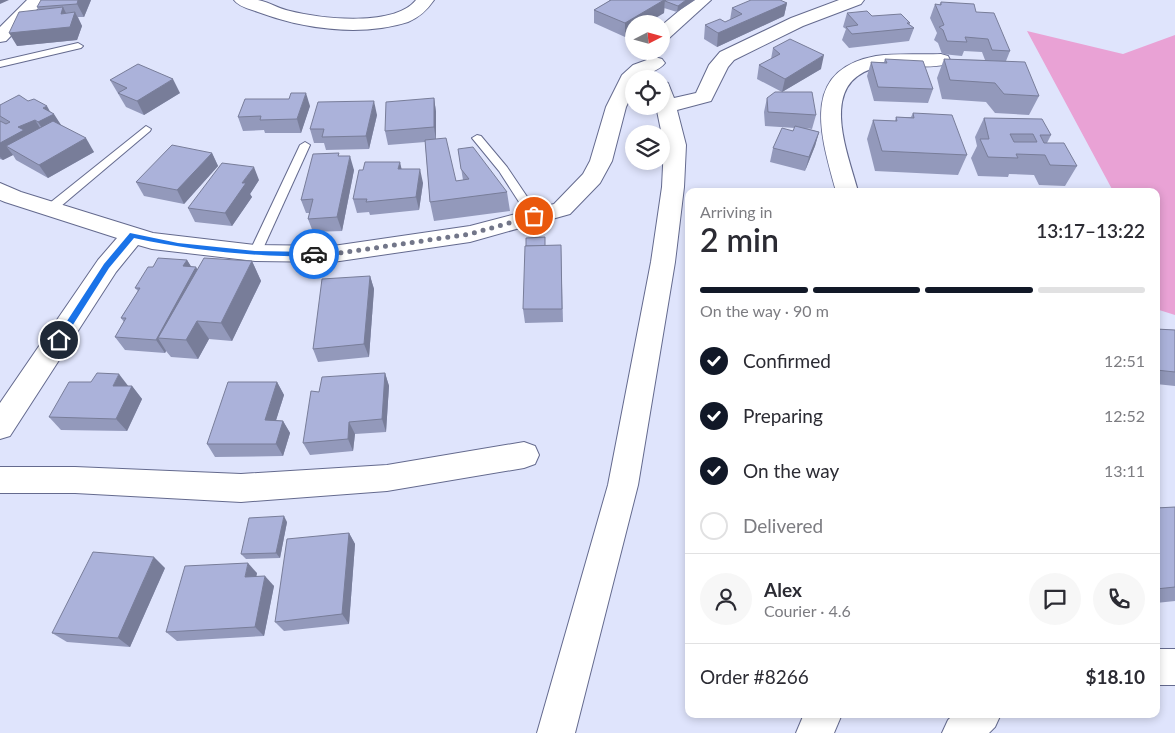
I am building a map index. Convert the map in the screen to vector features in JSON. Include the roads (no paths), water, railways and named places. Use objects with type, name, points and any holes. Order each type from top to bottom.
[{"type":"street","points":[[0,37],[37,0]]},
{"type":"street","points":[[244,0],[288,16],[338,24],[373,23],[399,19],[421,9],[426,0]]},
{"type":"street","points":[[670,28],[702,0]]},
{"type":"street","points":[[670,82],[704,97],[719,64],[732,53],[797,22],[855,0]]},
{"type":"street","points":[[847,188],[831,126],[831,98],[834,88],[842,75],[874,63],[941,60]]},
{"type":"street","points":[[0,190],[50,209],[133,235],[178,245],[255,253],[333,254],[470,234],[562,209],[592,178],[601,162],[616,107],[625,88]]},
{"type":"street","points":[[556,733],[623,485],[662,271],[673,187],[675,145],[668,115]]},
{"type":"street","points":[[0,427],[107,266],[133,235]]},
{"type":"street","points":[[0,480],[75,480],[241,488],[387,478],[524,456]]},
{"type":"street","points":[[1160,667],[1175,667]]},
{"type":"street","points":[[815,733],[821,718]]},
{"type":"street","points":[[962,733],[978,718]]},
{"type":"lane","points":[[0,64],[78,46]]},
{"type":"lane","points":[[50,209],[146,129]]},
{"type":"lane","points":[[477,138],[503,169],[534,216]]},
{"type":"lane","points":[[255,253],[305,145]]}]
